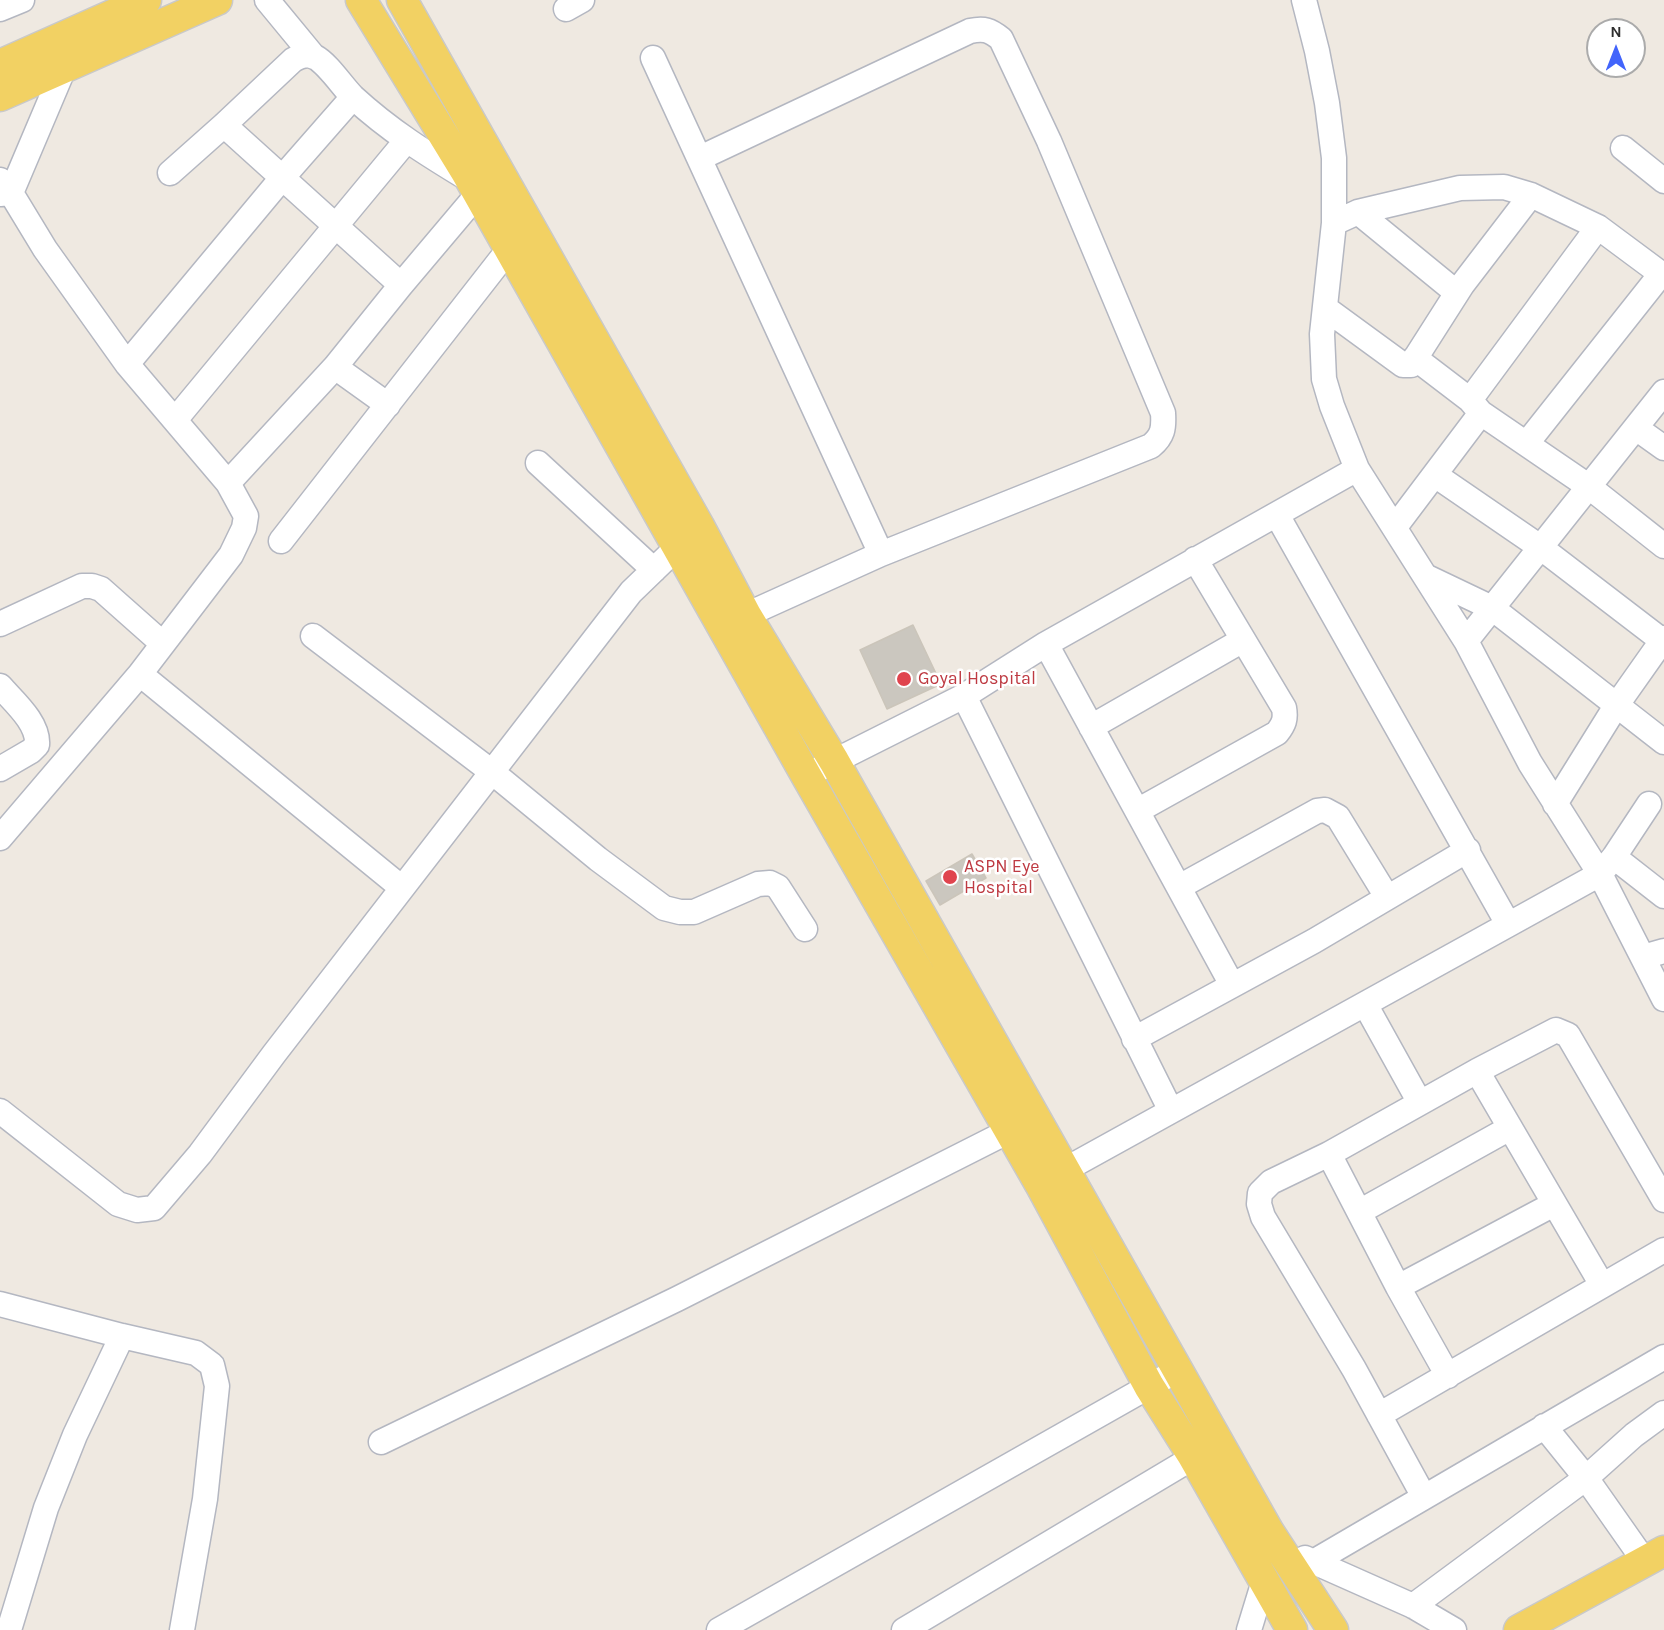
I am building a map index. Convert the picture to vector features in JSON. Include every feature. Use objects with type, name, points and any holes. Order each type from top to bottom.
[{"type":"main road","points":[[0,96],[217,0]]},
{"type":"main road","points":[[361,0],[509,249],[580,345],[699,526],[746,615],[834,761],[1178,1370],[1265,1543],[1264,1581],[1292,1630]]},
{"type":"main road","points":[[402,0],[580,345],[678,547],[1040,1184],[1149,1386],[1194,1457],[1333,1630]]},
{"type":"main road","points":[[0,65],[140,1]]},
{"type":"main road","points":[[1519,1630],[1658,1561]]},
{"type":"main road","points":[[1557,1630],[1658,1561]]},
{"type":"street","points":[[0,9],[22,0]]},
{"type":"street","points":[[228,483],[335,368],[474,187],[406,141],[353,97],[314,57],[267,0]]},
{"type":"street","points":[[1304,0],[1317,51],[1334,158],[1334,223],[1322,334],[1324,379],[1357,469],[1466,641],[1530,763],[1556,804],[1607,865],[1653,954],[1664,999]]},
{"type":"street","points":[[700,158],[970,31],[983,28],[993,32],[1001,39],[1049,141],[1163,413],[1164,428],[1160,438],[1151,446],[881,554],[746,615]]},
{"type":"street","points":[[170,172],[293,60],[302,55],[314,57]]},
{"type":"street","points":[[653,58],[881,554]]},
{"type":"street","points":[[0,838],[140,674],[231,555],[244,528],[246,516],[228,483],[127,364],[4,189],[64,68]]},
{"type":"street","points":[[127,364],[282,178],[353,97]]},
{"type":"street","points":[[224,125],[401,285]]},
{"type":"street","points":[[175,420],[406,141]]},
{"type":"street","points":[[1623,148],[1664,180]]},
{"type":"street","points":[[1334,223],[1358,212],[1460,188],[1504,187],[1531,195],[1598,227],[1662,275],[1527,443]]},
{"type":"street","points":[[1325,308],[1403,365],[1411,365],[1457,293],[1531,195]]},
{"type":"street","points":[[1358,212],[1457,293]]},
{"type":"street","points":[[1395,527],[1435,475],[1476,406],[1598,227]]},
{"type":"street","points":[[281,541],[509,249]]},
{"type":"street","points":[[1415,358],[1476,406],[1588,486],[1664,546]]},
{"type":"street","points":[[335,368],[388,405]]},
{"type":"street","points":[[1466,641],[1664,392]]},
{"type":"street","points":[[1636,428],[1664,448]]},
{"type":"street","points":[[538,463],[654,570]]},
{"type":"street","points":[[807,777],[834,761],[964,696],[1046,644],[1357,469]]},
{"type":"street","points":[[1435,475],[1539,547],[1663,640],[1616,706],[1556,804]]},
{"type":"street","points":[[1277,515],[1508,924]]},
{"type":"street","points":[[0,1111],[118,1204],[138,1210],[154,1208],[200,1154],[631,592],[699,526]]},
{"type":"street","points":[[1137,811],[1276,733],[1284,724],[1286,717],[1284,708],[1196,559]]},
{"type":"street","points":[[1427,577],[1492,608],[1664,742]]},
{"type":"street","points":[[0,624],[82,586],[92,586],[101,589],[163,644]]},
{"type":"street","points":[[313,636],[492,772],[598,859],[664,908],[680,912],[694,912],[758,884],[770,883],[778,887],[805,929]]},
{"type":"street","points":[[1091,727],[1243,640]]},
{"type":"street","points":[[1046,644],[1232,985]]},
{"type":"street","points":[[140,674],[402,888]]},
{"type":"street","points":[[0,686],[34,727],[38,736],[37,745],[31,751],[0,769]]},
{"type":"street","points":[[964,696],[1171,1111]]},
{"type":"street","points":[[1040,1184],[1508,924],[1607,865],[1649,804]]},
{"type":"street","points":[[1179,886],[1317,811],[1325,810],[1338,817],[1387,897]]},
{"type":"street","points":[[1134,1039],[1468,850]]},
{"type":"street","points":[[1607,865],[1664,896]]},
{"type":"street","points":[[1365,1004],[1420,1103]]},
{"type":"street","points":[[1424,1497],[1379,1415],[1263,1217],[1258,1204],[1260,1193],[1271,1182],[1329,1154],[1477,1071],[1556,1030],[1568,1035],[1664,1200]]},
{"type":"street","points":[[1477,1071],[1602,1285]]},
{"type":"street","points":[[1359,1212],[1510,1128]]},
{"type":"street","points":[[381,1442],[677,1299],[1009,1131]]},
{"type":"street","points":[[1329,1154],[1398,1287],[1448,1376]]},
{"type":"street","points":[[1398,1287],[1554,1204]]},
{"type":"street","points":[[1379,1415],[1664,1250]]},
{"type":"street","points":[[0,1304],[196,1353],[212,1365],[216,1386],[205,1499],[182,1630]]},
{"type":"street","points":[[9,1630],[46,1508],[75,1435],[122,1336]]},
{"type":"street","points":[[1315,1561],[1664,1357]]},
{"type":"street","points":[[719,1630],[1178,1370]]},
{"type":"street","points":[[1413,1606],[1586,1478],[1664,1413]]},
{"type":"street","points":[[1544,1426],[1658,1561]]},
{"type":"street","points":[[904,1630],[1194,1457]]},
{"type":"street","points":[[1265,1543],[1315,1561],[1413,1606],[1454,1630]]},
{"type":"street","points":[[1249,1630],[1264,1581]]},
{"type":"building","points":[[913,625],[941,684],[887,709],[860,650]]},
{"type":"building","points":[[972,854],[986,878],[940,905],[926,881]]},
{"type":"place","name":"Goyal Hospital","points":[[904,679]]},
{"type":"place","name":"ASPN Eye Hospital","points":[[950,877]]}]
